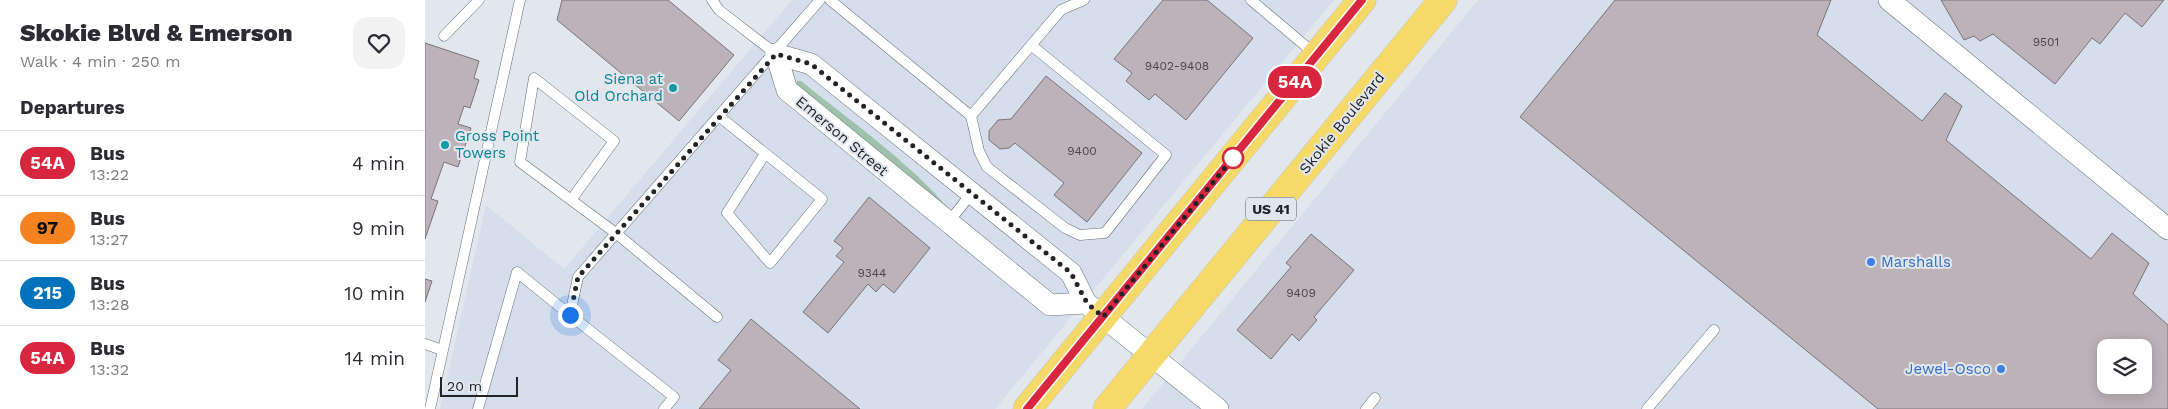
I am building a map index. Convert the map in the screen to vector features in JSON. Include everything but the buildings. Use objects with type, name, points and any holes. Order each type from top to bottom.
[{"type":"main road","points":[[1027,409],[1095,310],[1362,0]]},
{"type":"main road","name":"Skokie Boulevard","points":[[1107,409],[1443,0]]},
{"type":"street","points":[[1889,0],[2168,229]]},
{"type":"street","points":[[776,54],[811,64],[1071,273],[1095,310],[1218,409]]},
{"type":"street","name":"Emerson Street","points":[[776,54],[787,90],[1050,305],[1095,310]]},
{"type":"lane","points":[[444,36],[479,0]]},
{"type":"lane","points":[[429,409],[520,0]]},
{"type":"lane","points":[[712,0],[719,10],[776,54]]},
{"type":"lane","points":[[570,315],[578,277],[776,54],[820,0]]},
{"type":"lane","points":[[830,0],[971,116],[979,151],[987,167],[1065,228],[1080,235],[1105,233],[1166,155],[1031,45]]},
{"type":"lane","points":[[971,116],[1061,10],[1084,0]]},
{"type":"lane","points":[[1251,0],[1316,55]]},
{"type":"lane","points":[[571,200],[615,142],[533,78],[520,162],[571,200],[617,234],[717,317]]},
{"type":"lane","points":[[720,117],[822,199],[770,263],[727,213],[765,154]]},
{"type":"lane","points":[[948,223],[971,194]]},
{"type":"lane","points":[[478,409],[517,272],[674,397],[665,409]]},
{"type":"lane","points":[[1647,409],[1713,330]]},
{"type":"lane","points":[[425,344],[442,350]]},
{"type":"lane","points":[[1366,409],[1375,398]]},
{"type":"shaded area","name":"Siena at Old Orchard","points":[[792,0],[1334,0],[995,409],[440,409],[486,205],[564,269]]},
{"type":"shaded area","points":[[1478,0],[2168,0],[2168,409],[1142,409]]},
{"type":"green space","points":[[797,81],[801,81],[877,141],[914,173],[948,208],[796,86]]},
{"type":"bus line","name":"54A","points":[[1027,409],[1362,0]]},
{"type":"place","name":"Siena at Old Orchard","points":[[673,88]]},
{"type":"place","name":"Gross Point Towers","points":[[445,145]]},
{"type":"place","name":"Marshalls","points":[[1871,262]]},
{"type":"place","name":"Jewel-Osco","points":[[2001,369]]},
{"type":"route","points":[[570,315],[578,277],[776,54],[811,64],[933,164],[1071,273],[1087,303],[1103,317],[1233,158]]}]
